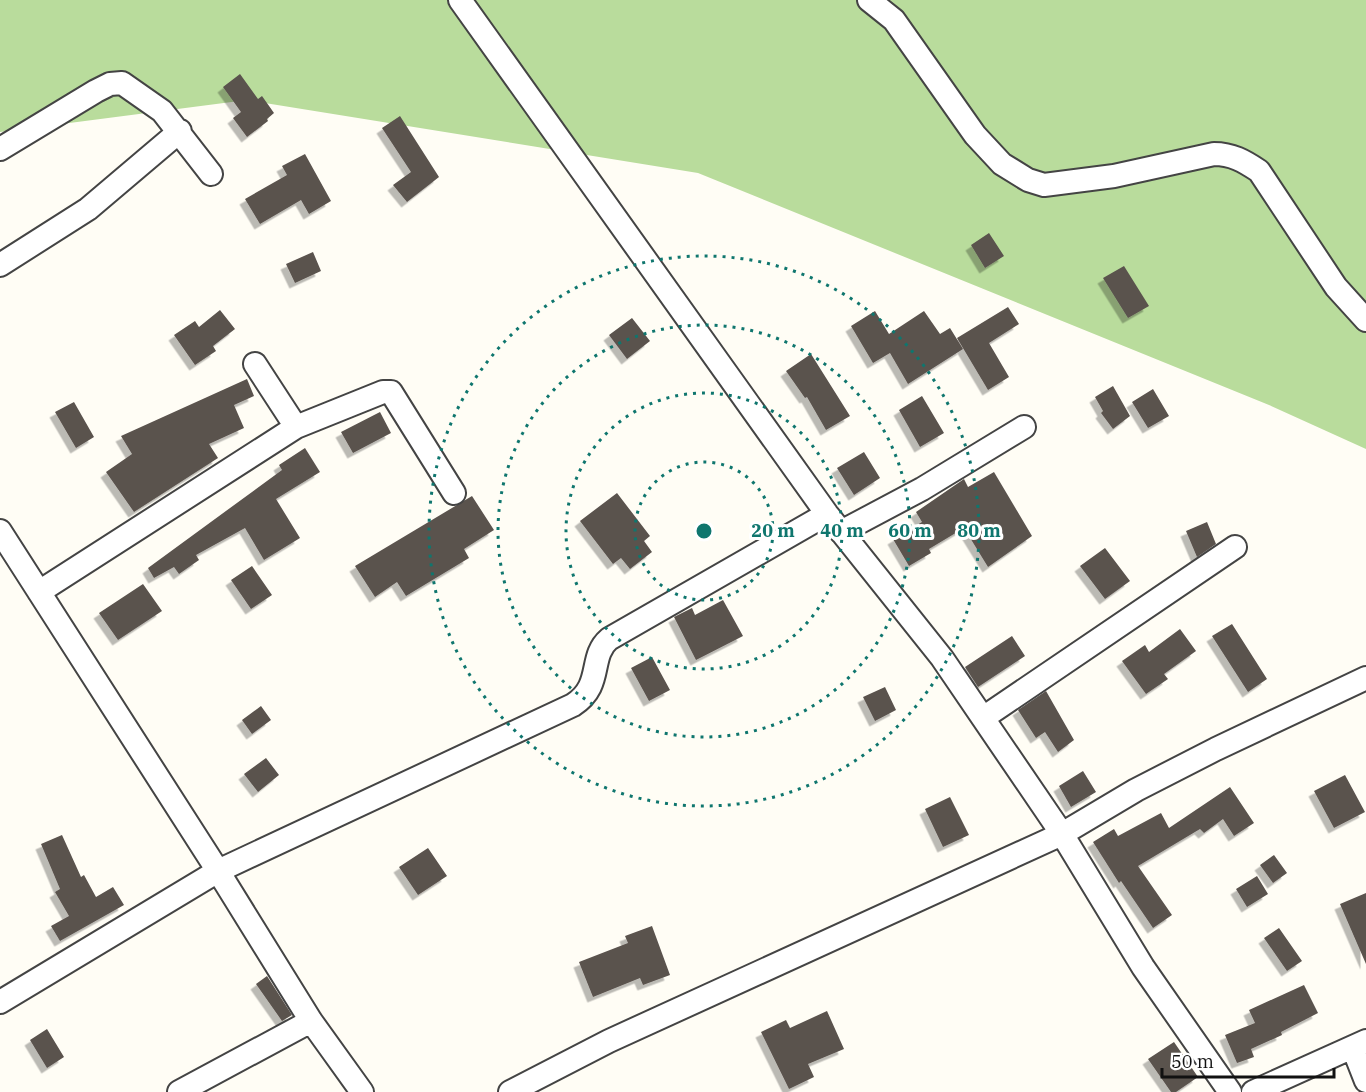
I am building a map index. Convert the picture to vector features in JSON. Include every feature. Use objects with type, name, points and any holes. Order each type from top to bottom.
[{"type":"street","points":[[460,0],[834,523],[942,658],[1062,834],[1143,967],[1230,1092]]},
{"type":"street","points":[[869,0],[894,20],[975,135],[1002,164],[1028,180],[1044,185],[1114,176],[1214,154],[1229,154],[1245,161],[1264,178],[1336,287],[1366,320]]},
{"type":"street","points":[[0,148],[96,91],[117,83],[128,86],[162,111],[180,131],[211,174]]},
{"type":"street","points":[[0,265],[88,209],[180,131]]},
{"type":"street","points":[[255,363],[296,427]]},
{"type":"street","points":[[39,592],[296,427],[383,392],[391,392],[454,493]]},
{"type":"street","points":[[0,1002],[218,871],[573,705],[592,687],[601,648],[609,639],[834,523],[922,489],[1024,427]]},
{"type":"street","points":[[0,531],[218,871],[311,1021],[362,1092]]},
{"type":"street","points":[[983,718],[1234,547]]},
{"type":"street","points":[[510,1092],[609,1041],[1062,834],[1136,790],[1216,749],[1366,678]]},
{"type":"street","points":[[179,1092],[311,1021]]},
{"type":"street","points":[[1253,1092],[1360,1045],[1366,1081]]},
{"type":"green space","points":[[0,0],[1366,0],[1366,449],[1269,405],[698,173],[247,100],[0,132]]},
{"type":"building","points":[[240,74],[258,99],[262,96],[274,113],[267,119],[268,121],[247,137],[233,118],[241,112],[223,87]]},
{"type":"building","points":[[400,116],[439,177],[407,202],[393,185],[411,172],[382,128]]},
{"type":"building","points":[[305,154],[331,201],[309,214],[301,200],[260,224],[245,199],[287,175],[282,166]]},
{"type":"building","points":[[989,233],[1004,256],[985,268],[971,245]]},
{"type":"building","points":[[313,252],[321,271],[295,283],[286,264]]},
{"type":"building","points":[[1124,266],[1149,306],[1128,318],[1103,278]]},
{"type":"building","points":[[1008,307],[1019,324],[989,343],[1009,377],[988,390],[957,338]]},
{"type":"building","points":[[220,310],[235,329],[213,346],[216,351],[195,365],[174,335],[195,321],[199,327]]},
{"type":"building","points":[[875,311],[889,334],[924,311],[940,334],[950,328],[963,349],[908,384],[890,353],[873,363],[851,326]]},
{"type":"building","points":[[632,318],[650,341],[627,359],[609,335]]},
{"type":"building","points":[[811,354],[850,416],[826,430],[807,397],[805,398],[786,371]]},
{"type":"building","points":[[247,379],[254,396],[234,405],[244,428],[209,444],[218,458],[134,512],[106,472],[132,454],[121,436]]},
{"type":"building","points":[[1113,386],[1130,416],[1113,429],[1101,413],[1103,411],[1095,397]]},
{"type":"building","points":[[1153,389],[1169,416],[1148,428],[1132,402]]},
{"type":"building","points":[[922,396],[944,433],[920,447],[899,410]]},
{"type":"building","points":[[74,402],[94,437],[76,448],[55,412]]},
{"type":"building","points":[[380,412],[391,433],[353,453],[341,432]]},
{"type":"building","points":[[305,448],[320,472],[276,499],[300,538],[264,560],[245,528],[196,555],[199,560],[179,574],[174,567],[154,578],[148,568],[282,470],[279,465]]},
{"type":"building","points":[[864,452],[880,478],[854,495],[837,468]]},
{"type":"building","points":[[994,472],[1032,536],[988,567],[964,528],[929,549],[931,553],[909,566],[893,539],[922,522],[916,512],[964,479],[968,487]]},
{"type":"building","points":[[617,493],[650,536],[644,541],[652,552],[630,569],[621,558],[613,564],[580,521]]},
{"type":"building","points":[[472,496],[494,530],[464,549],[469,558],[406,596],[397,582],[375,597],[355,566]]},
{"type":"building","points":[[1207,522],[1216,544],[1197,557],[1186,531]]},
{"type":"building","points":[[1105,548],[1130,581],[1105,599],[1080,566]]},
{"type":"building","points":[[252,566],[272,595],[251,609],[231,580]]},
{"type":"building","points":[[143,584],[162,611],[118,640],[99,613]]},
{"type":"building","points":[[723,600],[743,636],[696,660],[674,617],[692,608],[695,615]]},
{"type":"building","points":[[1232,624],[1267,679],[1248,692],[1212,636]]},
{"type":"building","points":[[1180,629],[1196,651],[1164,674],[1168,679],[1146,694],[1122,661],[1145,645],[1149,652]]},
{"type":"building","points":[[1012,636],[1025,656],[978,687],[965,667]]},
{"type":"building","points":[[652,657],[670,690],[649,701],[631,668]]},
{"type":"building","points":[[885,687],[896,710],[875,721],[863,697]]},
{"type":"building","points":[[1046,691],[1074,740],[1058,752],[1045,732],[1036,738],[1018,710]]},
{"type":"building","points":[[261,706],[271,720],[252,734],[242,720]]},
{"type":"building","points":[[266,758],[279,775],[258,792],[244,774]]},
{"type":"building","points":[[1083,771],[1096,792],[1071,807],[1059,786]]},
{"type":"building","points":[[1345,775],[1365,812],[1334,828],[1314,791]]},
{"type":"building","points":[[1230,787],[1254,823],[1234,836],[1223,819],[1204,833],[1200,829],[1138,866],[1172,915],[1153,928],[1121,881],[1119,883],[1093,842],[1114,829],[1118,836],[1161,813],[1169,828]]},
{"type":"building","points":[[950,797],[969,835],[943,847],[925,809]]},
{"type":"building","points":[[62,835],[81,877],[84,875],[96,897],[113,887],[124,905],[60,941],[51,926],[69,916],[55,892],[60,889],[41,844]]},
{"type":"building","points":[[428,848],[447,876],[418,895],[399,867]]},
{"type":"building","points":[[1274,855],[1287,873],[1273,883],[1260,865]]},
{"type":"building","points":[[1257,876],[1268,894],[1247,907],[1236,889]]},
{"type":"building","points":[[1366,893],[1366,964],[1340,904]]},
{"type":"building","points":[[652,926],[670,975],[643,985],[640,978],[593,997],[579,962],[628,943],[625,936]]},
{"type":"building","points":[[1279,928],[1302,961],[1287,971],[1264,938]]},
{"type":"building","points":[[267,976],[292,1015],[282,1021],[256,984]]},
{"type":"building","points":[[1304,985],[1318,1013],[1281,1032],[1282,1035],[1251,1049],[1254,1057],[1237,1063],[1225,1035],[1255,1023],[1249,1010]]},
{"type":"building","points":[[827,1011],[844,1049],[808,1064],[814,1077],[789,1089],[761,1032],[786,1020],[790,1028]]},
{"type":"building","points":[[47,1029],[64,1057],[47,1068],[30,1040]]},
{"type":"building","points":[[1174,1042],[1198,1077],[1176,1092],[1171,1092],[1148,1059]]}]
